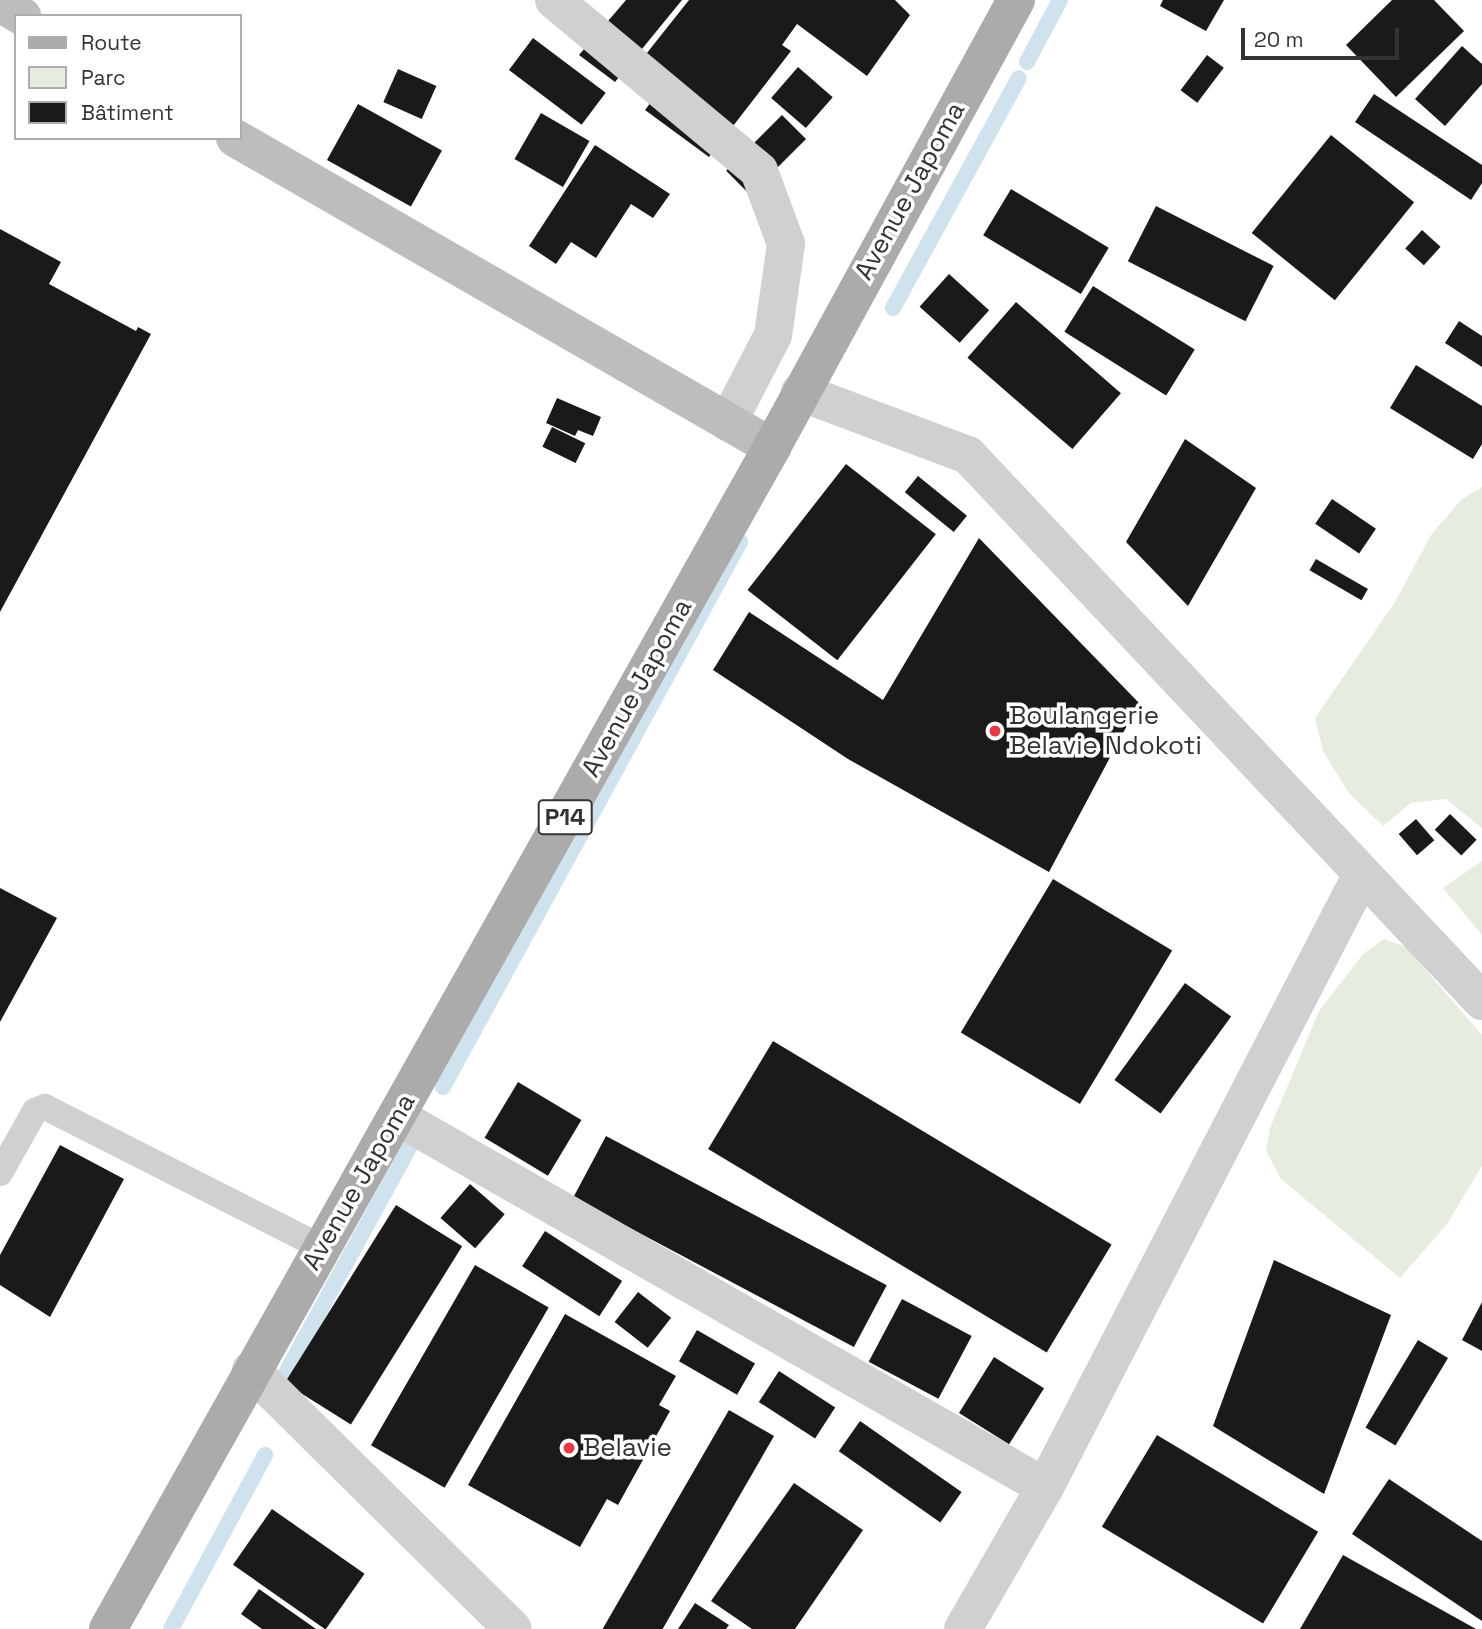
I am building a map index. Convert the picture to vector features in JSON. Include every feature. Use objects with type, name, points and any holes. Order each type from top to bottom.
[{"type":"main road","name":"Avenue Japoma","points":[[108,1629],[251,1370],[398,1117],[772,447],[800,391],[1016,0]]},
{"type":"street","points":[[554,0],[759,171],[786,244],[773,335],[729,422]]},
{"type":"street","points":[[0,3],[19,14]]},
{"type":"street","points":[[238,140],[772,447]]},
{"type":"street","points":[[800,391],[968,456],[1361,876],[1482,1001]]},
{"type":"street","points":[[963,1629],[1045,1487],[1361,876]]},
{"type":"street","points":[[398,1117],[1045,1487]]},
{"type":"street","points":[[251,1370],[513,1629]]},
{"type":"lane","points":[[0,1173],[34,1111],[45,1107],[321,1247]]},
{"type":"green space","points":[[1482,487],[1482,828],[1446,799],[1411,803],[1383,826],[1348,792],[1323,751],[1315,718],[1395,602],[1431,535],[1461,500]]},
{"type":"green space","points":[[1482,861],[1482,935],[1443,888]]},
{"type":"green space","points":[[1384,939],[1406,947],[1482,1035],[1482,1166],[1447,1224],[1400,1278],[1281,1179],[1266,1151],[1270,1128],[1319,1011],[1363,954]]},
{"type":"building","points":[[626,0],[682,0],[615,82],[579,55]]},
{"type":"building","points":[[689,0],[895,0],[910,15],[867,76],[797,24],[782,45],[791,51],[709,157],[645,110],[654,98],[635,68]]},
{"type":"building","points":[[1163,0],[1224,0],[1206,31],[1160,6]]},
{"type":"building","points":[[1392,0],[1434,0],[1464,31],[1396,97],[1346,45]]},
{"type":"building","points":[[533,38],[606,93],[582,125],[509,70]]},
{"type":"building","points":[[1462,46],[1482,64],[1482,84],[1445,126],[1415,99]]},
{"type":"building","points":[[1207,55],[1224,68],[1197,103],[1181,90]]},
{"type":"building","points":[[798,67],[833,97],[806,128],[771,98]]},
{"type":"building","points":[[398,69],[436,86],[422,119],[383,102]]},
{"type":"building","points":[[1374,94],[1482,165],[1482,183],[1471,200],[1355,122]]},
{"type":"building","points":[[358,104],[442,151],[411,207],[327,160]]},
{"type":"building","points":[[541,113],[589,141],[563,187],[514,159]]},
{"type":"building","points":[[782,115],[806,139],[750,195],[726,171]]},
{"type":"building","points":[[1331,135],[1414,202],[1335,300],[1252,233]]},
{"type":"building","points":[[595,145],[670,194],[653,218],[631,204],[596,258],[571,242],[556,264],[529,246]]},
{"type":"building","points":[[1011,189],[1109,248],[1081,294],[983,235]]},
{"type":"building","points":[[1156,206],[1274,266],[1245,321],[1128,261]]},
{"type":"building","points":[[0,229],[61,262],[49,284],[136,331],[138,327],[151,334],[0,612]]},
{"type":"building","points":[[1422,230],[1441,247],[1424,265],[1405,249]]},
{"type":"building","points":[[949,274],[989,310],[960,343],[920,307]]},
{"type":"building","points":[[1093,286],[1195,350],[1166,395],[1064,332]]},
{"type":"building","points":[[1016,302],[1121,393],[1072,449],[967,358]]},
{"type":"building","points":[[1459,321],[1482,336],[1482,367],[1445,343]]},
{"type":"building","points":[[1416,365],[1482,406],[1482,444],[1473,459],[1390,408]]},
{"type":"building","points":[[557,398],[601,417],[593,436],[578,430],[575,436],[546,423]]},
{"type":"building","points":[[552,427],[585,443],[576,463],[542,447]]},
{"type":"building","points":[[1185,439],[1256,488],[1188,606],[1126,542]]},
{"type":"building","points":[[846,464],[936,534],[837,660],[747,590]]},
{"type":"building","points":[[918,476],[967,516],[954,532],[905,492]]},
{"type":"building","points":[[1332,499],[1376,529],[1359,554],[1315,524]]},
{"type":"building","name":"Boulangerie Belavie Ndokoti","points":[[979,538],[1139,703],[1049,872],[848,759],[713,670],[749,612],[883,700]]},
{"type":"building","points":[[1316,559],[1368,589],[1361,600],[1310,570]]},
{"type":"building","points":[[1450,814],[1477,840],[1461,856],[1435,830]]},
{"type":"building","points":[[1416,819],[1434,840],[1417,855],[1399,834]]},
{"type":"building","points":[[1053,879],[1172,951],[1080,1104],[961,1032]]},
{"type":"building","points":[[0,888],[57,918],[0,1022]]},
{"type":"building","points":[[1185,983],[1231,1017],[1161,1114],[1114,1080]]},
{"type":"building","points":[[773,1041],[1112,1244],[1047,1352],[708,1149]]},
{"type":"building","points":[[518,1082],[581,1120],[548,1176],[485,1138]]},
{"type":"building","points":[[606,1136],[887,1285],[854,1347],[573,1198]]},
{"type":"building","points":[[60,1145],[124,1179],[50,1317],[0,1285],[0,1255]]},
{"type":"building","points":[[470,1184],[505,1214],[475,1248],[440,1218]]},
{"type":"building","points":[[396,1205],[462,1246],[351,1424],[285,1383]]},
{"type":"building","points":[[545,1231],[622,1281],[599,1316],[522,1266]]},
{"type":"building","points":[[1274,1260],[1391,1315],[1324,1494],[1213,1426]]},
{"type":"building","points":[[475,1265],[549,1308],[445,1488],[371,1445]]},
{"type":"building","points":[[638,1292],[671,1318],[648,1348],[615,1322]]},
{"type":"building","points":[[902,1299],[972,1336],[938,1399],[869,1362]]},
{"type":"building","points":[[1482,1302],[1482,1351],[1462,1340]]},
{"type":"building","name":"Belavie","points":[[565,1314],[676,1376],[659,1405],[670,1411],[618,1505],[607,1499],[580,1547],[468,1485]]},
{"type":"building","points":[[697,1330],[755,1364],[737,1395],[679,1361]]},
{"type":"building","points":[[1418,1340],[1448,1358],[1395,1445],[1365,1427]]},
{"type":"building","points":[[994,1357],[1044,1388],[1009,1444],[959,1413]]},
{"type":"building","points":[[779,1371],[835,1407],[815,1439],[759,1402]]},
{"type":"building","points":[[729,1410],[774,1436],[663,1629],[603,1629]]},
{"type":"building","points":[[860,1421],[962,1492],[940,1522],[839,1451]]},
{"type":"building","points":[[1157,1435],[1318,1532],[1263,1624],[1102,1527]]},
{"type":"building","points":[[1389,1479],[1482,1541],[1482,1621],[1352,1534]]},
{"type":"building","points":[[794,1483],[863,1530],[795,1629],[752,1629],[711,1601]]},
{"type":"building","points":[[272,1509],[365,1574],[325,1629],[233,1565]]},
{"type":"building","points":[[1343,1555],[1476,1629],[1300,1629]]},
{"type":"building","points":[[259,1589],[316,1629],[262,1629],[241,1614]]},
{"type":"building","points":[[695,1603],[729,1625],[726,1629],[678,1629]]},
{"type":"waterway","points":[[1027,62],[1060,0]]},
{"type":"waterway","points":[[893,308],[1019,78]]},
{"type":"waterway","points":[[443,1087],[740,542]]},
{"type":"waterway","points":[[283,1378],[420,1128]]},
{"type":"waterway","points":[[171,1629],[265,1455]]},
{"type":"place","name":"Boulangerie Belavie Ndokoti","points":[[995,731]]},
{"type":"place","name":"Belavie","points":[[569,1448]]}]
